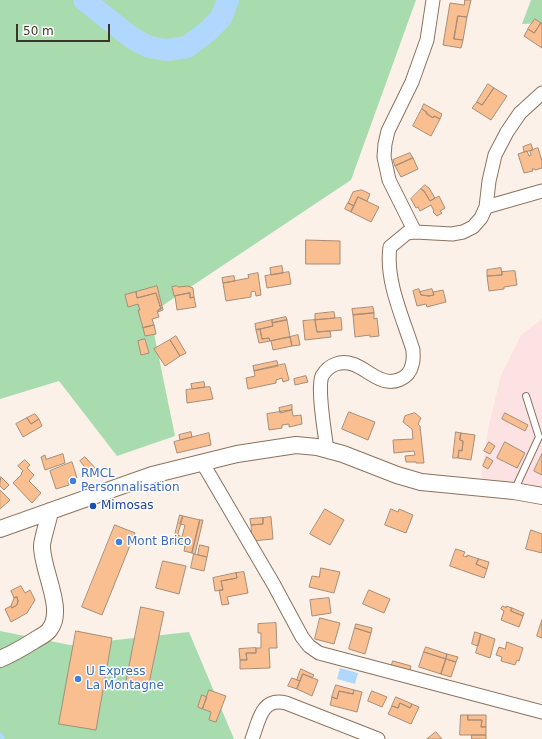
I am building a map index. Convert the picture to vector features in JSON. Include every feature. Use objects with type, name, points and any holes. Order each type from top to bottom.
[{"type":"street","points":[[415,232],[389,180],[384,157],[385,144],[388,131],[412,82],[427,40],[433,0]]},
{"type":"street","points":[[327,450],[320,389],[322,376],[330,366],[342,362],[354,364],[382,380],[394,381],[405,378],[412,367],[413,350],[390,279],[388,260],[390,247],[407,233],[452,234],[463,232],[473,227],[481,218],[486,207],[494,155],[520,113],[542,94]]},
{"type":"street","points":[[486,207],[542,191]]},
{"type":"street","points":[[0,529],[152,474],[238,454],[296,445],[317,447],[343,454],[397,475],[421,482],[514,491],[542,496]]},
{"type":"street","points":[[202,462],[274,585],[302,637],[309,646],[319,653],[542,712]]},
{"type":"street","points":[[0,659],[49,631],[55,620],[56,607],[46,570],[42,546],[50,511]]},
{"type":"street","points":[[252,739],[263,711],[275,701],[286,703],[378,739]]},
{"type":"lane","points":[[514,491],[540,435],[526,396]]},
{"type":"shaded area","points":[[542,319],[542,487],[481,478],[488,429],[501,375],[521,335]]},
{"type":"green space","points":[[0,0],[416,0],[351,180],[150,314],[175,436],[117,456],[59,381],[0,399]]},
{"type":"green space","points":[[531,0],[542,0],[542,23],[522,24]]},
{"type":"green space","points":[[0,631],[70,645],[189,632],[234,739],[0,739]]},
{"type":"water","points":[[340,668],[358,673],[355,684],[337,679]]},
{"type":"building","points":[[465,0],[471,0],[467,17],[458,16],[454,39],[463,40],[461,48],[443,45],[450,3],[464,5]]},
{"type":"building","points":[[458,16],[467,17],[463,40],[454,39]]},
{"type":"building","points":[[535,19],[541,23],[534,33],[528,29]]},
{"type":"building","points":[[541,23],[542,48],[524,36],[528,29],[534,33]]},
{"type":"building","points":[[488,84],[494,88],[482,105],[477,102]]},
{"type":"building","points":[[494,88],[507,96],[491,120],[472,108],[477,102],[482,105]]},
{"type":"building","points":[[424,104],[442,114],[440,119],[434,116],[433,118],[426,114],[427,112],[422,109]]},
{"type":"building","points":[[422,109],[433,118],[434,116],[440,119],[431,136],[413,126]]},
{"type":"building","points":[[531,144],[533,150],[524,152],[523,147]]},
{"type":"building","points":[[538,148],[542,161],[542,168],[535,170],[532,169],[533,171],[524,173],[518,154],[527,151],[529,156],[531,155],[530,151]]},
{"type":"building","points":[[410,153],[413,158],[395,166],[393,160]]},
{"type":"building","points":[[413,158],[418,169],[401,177],[395,166]]},
{"type":"building","points":[[425,185],[429,188],[435,198],[430,201],[421,189]]},
{"type":"building","points":[[421,189],[430,201],[439,196],[445,208],[440,211],[442,213],[437,216],[433,212],[434,211],[431,205],[420,211],[418,207],[416,208],[411,199]]},
{"type":"building","points":[[362,190],[370,194],[367,201],[358,197],[354,206],[348,203],[353,192]]},
{"type":"building","points":[[358,197],[379,207],[371,222],[351,212]]},
{"type":"building","points":[[348,203],[354,206],[351,212],[345,209]]},
{"type":"building","points":[[306,240],[340,241],[340,264],[306,264]]},
{"type":"building","points":[[282,266],[283,273],[271,275],[270,268]]},
{"type":"building","points":[[501,268],[502,275],[487,276],[487,270]]},
{"type":"building","points":[[515,271],[517,285],[489,291],[487,276],[502,275],[502,272]]},
{"type":"building","points":[[289,272],[291,284],[267,288],[265,276]]},
{"type":"building","points":[[258,273],[261,295],[256,296],[255,291],[251,292],[251,297],[226,301],[223,283],[249,278],[248,275]]},
{"type":"building","points":[[234,276],[235,281],[223,283],[222,278]]},
{"type":"building","points":[[157,286],[163,310],[158,312],[159,309],[161,309],[156,293],[137,298],[136,292]]},
{"type":"building","points":[[188,286],[193,288],[194,297],[190,298],[190,293],[174,296],[172,287]]},
{"type":"building","points":[[419,289],[421,295],[429,296],[434,295],[433,292],[443,290],[446,302],[427,307],[426,304],[417,306],[413,291]]},
{"type":"building","points":[[432,289],[434,295],[421,295],[420,292]]},
{"type":"building","points":[[136,292],[137,298],[156,293],[161,309],[157,311],[159,317],[152,319],[154,325],[143,328],[138,310],[140,310],[138,304],[128,307],[125,295]]},
{"type":"building","points":[[190,293],[190,298],[194,297],[196,307],[177,310],[175,296]]},
{"type":"building","points":[[373,307],[374,313],[353,315],[352,309]]},
{"type":"building","points":[[334,312],[335,318],[315,320],[315,314]]},
{"type":"building","points":[[374,313],[374,319],[377,318],[379,336],[370,337],[370,335],[355,337],[353,315]]},
{"type":"building","points":[[286,317],[287,320],[272,323],[272,320]]},
{"type":"building","points":[[341,318],[342,330],[317,332],[315,320]]},
{"type":"building","points":[[272,320],[273,326],[256,330],[255,324]]},
{"type":"building","points":[[287,320],[290,337],[270,341],[269,338],[262,339],[260,329],[273,326],[272,323]]},
{"type":"building","points":[[315,320],[317,332],[330,331],[331,337],[305,340],[303,321]]},
{"type":"building","points":[[154,325],[156,334],[145,336],[143,328]]},
{"type":"building","points":[[260,329],[262,339],[269,338],[270,341],[259,343],[256,330]]},
{"type":"building","points":[[298,335],[300,345],[292,346],[290,337]]},
{"type":"building","points":[[176,336],[186,353],[180,356],[170,340]]},
{"type":"building","points":[[290,337],[292,346],[273,350],[271,341]]},
{"type":"building","points":[[145,339],[149,353],[141,355],[138,341]]},
{"type":"building","points":[[170,340],[180,356],[165,366],[154,349]]},
{"type":"building","points":[[277,361],[278,366],[254,371],[253,366]]},
{"type":"building","points":[[285,364],[289,380],[283,382],[282,378],[276,380],[276,383],[248,389],[246,378],[255,376],[254,371]]},
{"type":"building","points":[[306,376],[308,382],[295,385],[294,379]]},
{"type":"building","points":[[204,382],[205,387],[192,389],[191,384]]},
{"type":"building","points":[[210,387],[213,399],[187,403],[186,390]]},
{"type":"building","points":[[292,405],[292,410],[280,413],[279,408]]},
{"type":"building","points":[[292,410],[293,416],[301,415],[302,424],[289,427],[289,424],[282,425],[282,428],[269,430],[267,414]]},
{"type":"building","points":[[349,412],[375,422],[368,440],[342,429]]},
{"type":"building","points":[[415,413],[421,418],[418,424],[420,426],[424,463],[406,462],[405,456],[415,455],[414,451],[394,453],[393,440],[413,439],[412,429],[403,422],[405,416]]},
{"type":"building","points":[[505,413],[528,425],[525,431],[502,419]]},
{"type":"building","points":[[35,414],[39,419],[31,424],[27,418]]},
{"type":"building","points":[[27,418],[31,424],[39,419],[42,426],[23,437],[16,424]]},
{"type":"building","points":[[191,432],[192,437],[180,440],[179,435]]},
{"type":"building","points":[[456,432],[461,433],[460,440],[463,441],[462,451],[459,450],[458,458],[453,458]]},
{"type":"building","points":[[209,433],[211,445],[177,453],[174,442]]},
{"type":"building","points":[[461,433],[475,435],[471,460],[458,458],[459,450],[462,451],[463,441],[460,440]]},
{"type":"building","points":[[489,442],[495,446],[490,454],[484,451]]},
{"type":"building","points":[[505,442],[525,453],[517,468],[497,458]]},
{"type":"building","points":[[63,454],[65,463],[45,470],[41,457],[45,455],[46,459]]},
{"type":"building","points":[[542,454],[542,475],[534,471]]},
{"type":"building","points":[[85,457],[98,471],[92,476],[80,461]]},
{"type":"building","points":[[487,457],[493,461],[488,469],[483,466]]},
{"type":"building","points":[[25,460],[30,465],[27,468],[34,475],[29,481],[41,493],[32,503],[13,483],[22,474],[21,473],[23,471],[18,466]]},
{"type":"building","points":[[72,462],[77,478],[68,481],[69,485],[56,489],[50,471]]},
{"type":"building","points":[[1,477],[9,485],[4,490],[0,486]]},
{"type":"building","points":[[0,490],[10,500],[0,509]]},
{"type":"building","points":[[325,509],[344,520],[330,545],[310,534]]},
{"type":"building","points":[[391,509],[398,512],[399,509],[413,515],[406,533],[385,525]]},
{"type":"building","points":[[180,515],[183,516],[175,544],[173,543]]},
{"type":"building","points":[[183,516],[200,520],[192,553],[184,551],[185,546],[175,544],[178,535],[182,537],[185,525],[180,524]]},
{"type":"building","points":[[271,517],[273,539],[252,541],[251,525],[263,524],[263,518]]},
{"type":"building","points":[[263,518],[263,524],[251,525],[250,519]]},
{"type":"building","points":[[200,520],[203,520],[194,554],[192,553]]},
{"type":"building","points":[[115,525],[135,533],[102,615],[82,607]]},
{"type":"building","points":[[531,530],[542,534],[542,553],[526,549]]},
{"type":"building","points":[[200,545],[209,547],[207,557],[198,555]]},
{"type":"building","points":[[456,549],[465,552],[463,556],[467,557],[467,555],[479,559],[476,564],[487,569],[484,578],[450,566]]},
{"type":"building","points":[[194,554],[207,557],[204,571],[191,568]]},
{"type":"building","points":[[479,559],[489,562],[487,569],[476,564]]},
{"type":"building","points":[[163,561],[186,566],[179,594],[156,588]]},
{"type":"building","points":[[321,568],[340,572],[334,593],[309,587],[312,576],[319,577]]},
{"type":"building","points":[[244,572],[248,593],[227,597],[229,604],[222,605],[219,590],[223,590],[221,581],[237,578],[236,573]]},
{"type":"building","points":[[236,573],[237,578],[221,581],[223,590],[215,591],[213,578]]},
{"type":"building","points":[[21,586],[25,593],[30,590],[35,600],[27,613],[11,622],[5,609],[11,606],[12,608],[17,605],[17,597],[14,598],[11,591]]},
{"type":"building","points":[[369,590],[390,599],[384,613],[363,604]]},
{"type":"building","points":[[17,597],[17,605],[12,608],[11,606],[14,598]]},
{"type":"building","points":[[329,598],[331,613],[312,616],[310,600]]},
{"type":"building","points":[[503,606],[506,608],[506,606],[512,608],[511,611],[523,616],[519,627],[501,620],[504,611],[501,609]]},
{"type":"building","points":[[141,607],[164,612],[148,688],[126,683]]},
{"type":"building","points":[[512,608],[524,613],[523,616],[511,611]]},
{"type":"building","points":[[320,618],[340,623],[334,644],[315,639]]},
{"type":"building","points":[[542,620],[542,638],[537,636]]},
{"type":"building","points":[[276,623],[277,648],[269,648],[270,668],[240,669],[240,660],[247,660],[246,653],[256,653],[256,648],[261,648],[261,633],[258,633],[258,624]]},
{"type":"building","points":[[356,624],[372,628],[371,633],[355,628]]},
{"type":"building","points":[[355,628],[371,633],[365,654],[349,649]]},
{"type":"building","points":[[76,631],[112,638],[96,730],[59,724]]},
{"type":"building","points":[[475,632],[481,634],[478,646],[472,644]]},
{"type":"building","points":[[481,634],[495,639],[490,658],[476,653]]},
{"type":"building","points":[[507,642],[523,648],[519,661],[517,660],[515,665],[501,661],[502,657],[496,655],[499,647],[505,649]]},
{"type":"building","points":[[426,647],[447,654],[446,659],[424,652]]},
{"type":"building","points":[[256,648],[256,653],[246,653],[247,660],[240,660],[239,649]]},
{"type":"building","points":[[424,652],[446,659],[441,674],[419,667]]},
{"type":"building","points":[[447,654],[458,657],[456,662],[446,659]]},
{"type":"building","points":[[446,659],[456,662],[451,677],[441,674]]},
{"type":"building","points":[[393,661],[411,666],[409,674],[391,668]]},
{"type":"building","points":[[301,669],[314,675],[312,678],[303,674],[300,681],[297,680]]},
{"type":"building","points":[[303,674],[318,680],[312,696],[297,689]]},
{"type":"building","points":[[292,678],[300,681],[297,689],[288,686]]},
{"type":"building","points":[[336,685],[354,690],[353,694],[339,691],[337,699],[332,697]]},
{"type":"building","points":[[209,690],[226,696],[216,722],[209,720],[211,712],[203,709]]},
{"type":"building","points":[[354,690],[362,692],[357,712],[330,705],[332,697],[337,699],[339,691],[353,694]]},
{"type":"building","points":[[372,691],[387,697],[382,707],[368,701]]},
{"type":"building","points":[[202,695],[207,697],[202,709],[198,707]]},
{"type":"building","points":[[396,697],[412,704],[410,708],[400,703],[398,708],[392,706]]},
{"type":"building","points":[[400,703],[410,708],[412,704],[419,707],[411,724],[388,714],[392,706],[398,708]]},
{"type":"building","points":[[461,715],[468,715],[468,720],[482,720],[481,727],[486,727],[486,735],[460,735]]},
{"type":"building","points":[[468,715],[486,715],[486,727],[481,727],[482,720],[468,720]]},
{"type":"building","points":[[436,732],[442,739],[427,739]]},
{"type":"building","points":[[472,735],[486,735],[486,739],[472,739]]},
{"type":"waterway","points":[[84,0],[132,38],[149,47],[166,50],[187,47],[208,31],[221,18],[228,0]]},
{"type":"waterway","points":[[0,734],[3,739]]},
{"type":"place","name":"RMCL Personnalisation","points":[[73,481]]},
{"type":"place","name":"Mimosas","points":[[93,506]]},
{"type":"place","name":"Mont Brico","points":[[119,542]]},
{"type":"place","name":"U Express La Montagne","points":[[78,679]]}]
